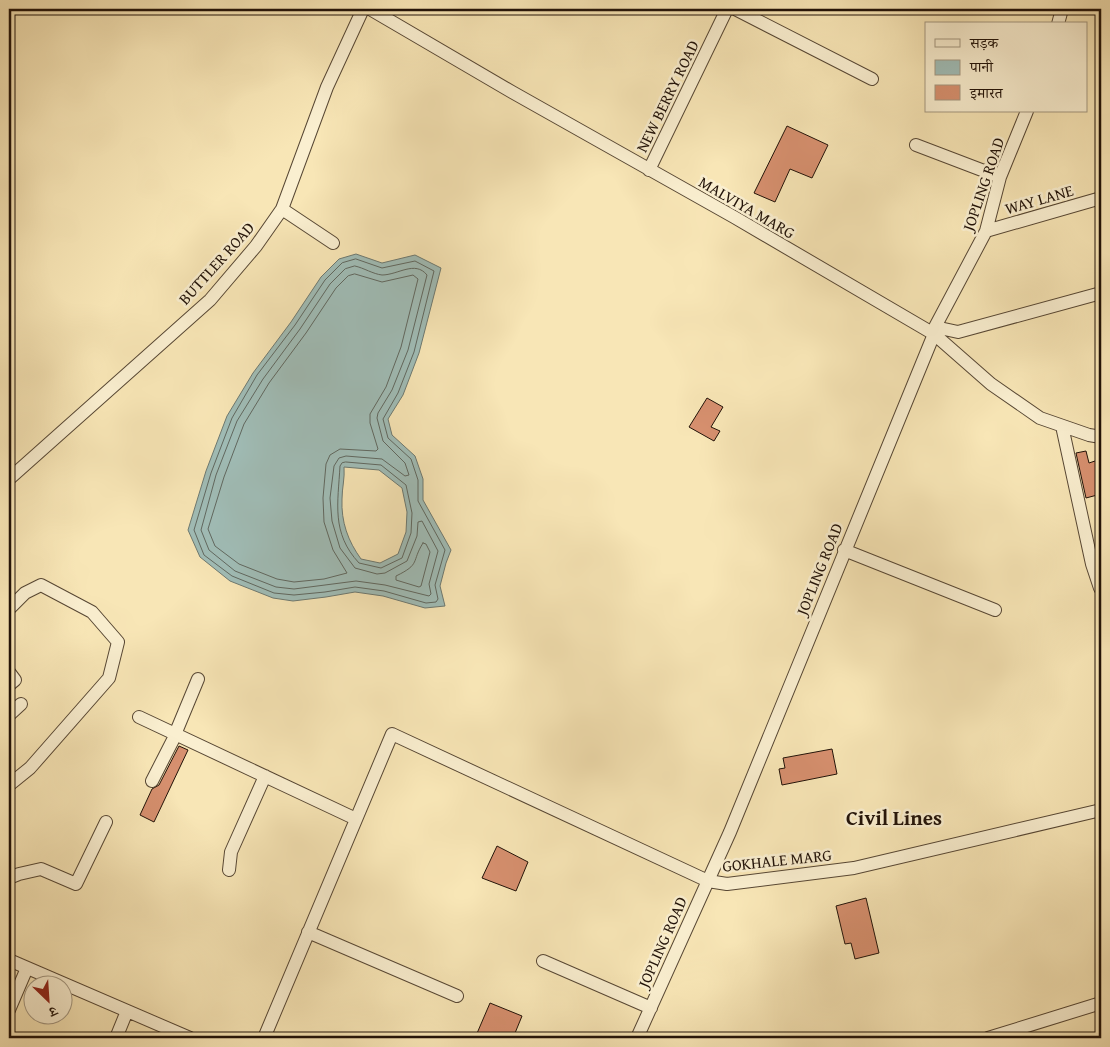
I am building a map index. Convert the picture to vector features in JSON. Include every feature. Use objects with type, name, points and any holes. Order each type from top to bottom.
[{"type":"street","name":"BUTTLER ROAD","points":[[9,479],[210,300],[256,246],[282,209],[327,87],[362,9]]},
{"type":"street","name":"MALVIYA MARG","points":[[370,9],[512,92],[934,331],[991,384],[1040,418],[1089,435],[1101,437]]},
{"type":"street","name":"NEW BERRY ROAD","points":[[649,170],[728,9]]},
{"type":"street","points":[[735,9],[872,79]]},
{"type":"street","points":[[1059,22],[1062,9]]},
{"type":"street","name":"JOPLING ROAD","points":[[637,1038],[730,832],[934,331],[986,230],[1000,177],[1026,112]]},
{"type":"street","points":[[916,145],[1000,177]]},
{"type":"street","name":"WAY LANE","points":[[986,230],[1101,198]]},
{"type":"street","points":[[282,209],[333,242]]},
{"type":"street","points":[[934,331],[958,332],[1101,293]]},
{"type":"street","points":[[1062,426],[1092,564],[1100,588]]},
{"type":"street","points":[[844,550],[995,610]]},
{"type":"street","points":[[9,609],[25,594],[41,585],[92,612],[118,642],[109,678],[36,761],[11,778]]},
{"type":"street","points":[[9,672],[15,680],[9,685]]},
{"type":"street","points":[[152,781],[176,734],[198,679]]},
{"type":"street","points":[[9,715],[21,704]]},
{"type":"street","points":[[139,717],[356,818],[264,1038]]},
{"type":"street","name":"GOKHALE MARG","points":[[356,818],[392,734],[708,880],[727,884],[854,868],[1101,810]]},
{"type":"street","points":[[229,870],[231,852],[266,776]]},
{"type":"street","points":[[9,878],[41,869],[76,884],[106,822]]},
{"type":"street","points":[[308,932],[458,996]]},
{"type":"street","points":[[9,960],[127,1011],[161,1033],[190,1038]]},
{"type":"street","points":[[543,962],[651,1008]]},
{"type":"street","points":[[9,1010],[27,968]]},
{"type":"street","points":[[988,1038],[1101,1003]]},
{"type":"street","points":[[116,1038],[127,1011]]},
{"type":"water","points":[[356,254],[382,263],[415,255],[441,268],[419,353],[403,395],[388,419],[392,435],[415,456],[423,479],[423,500],[451,550],[440,586],[445,606],[425,608],[383,596],[355,592],[293,601],[273,598],[230,581],[200,557],[188,530],[206,471],[227,416],[253,373],[291,322],[321,277],[339,259]],"holes":[[[344,467],[379,470],[402,488],[407,512],[406,532],[398,554],[380,563],[361,559],[346,531],[342,507]]]},
{"type":"building","points":[[787,126],[828,145],[812,178],[790,169],[775,202],[754,193]]},
{"type":"building","points":[[707,398],[723,407],[711,427],[720,431],[714,441],[689,427]]},
{"type":"building","points":[[1086,451],[1089,463],[1101,459],[1101,494],[1086,498],[1076,453]]},
{"type":"building","points":[[179,746],[188,750],[154,822],[140,815],[152,789],[159,785]]},
{"type":"building","points":[[832,749],[837,774],[782,785],[779,769],[785,768],[783,758]]},
{"type":"building","points":[[497,846],[528,862],[516,891],[482,878]]},
{"type":"building","points":[[866,898],[879,953],[855,959],[851,943],[845,944],[836,906]]},
{"type":"building","points":[[490,1003],[522,1016],[513,1038],[475,1038]]},
{"type":"district","name":"Civil Lines","points":[[894,817]]}]
